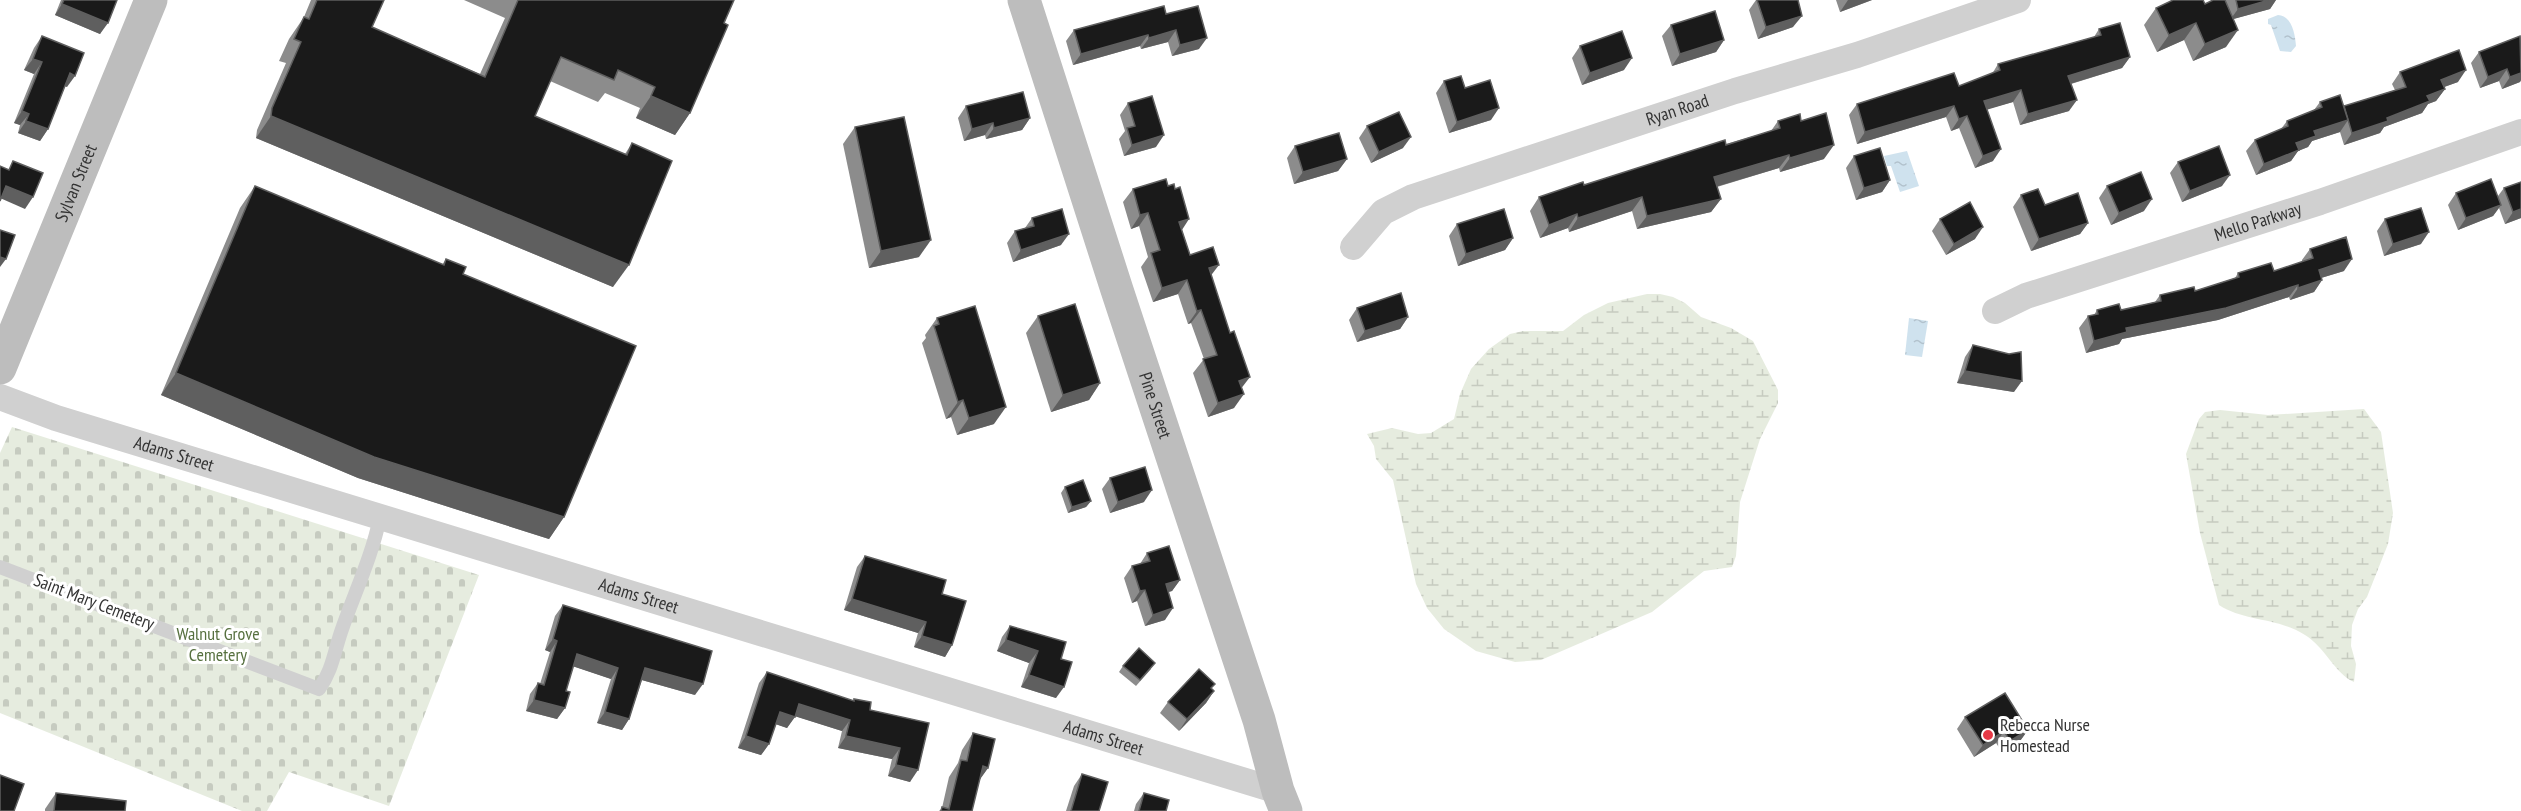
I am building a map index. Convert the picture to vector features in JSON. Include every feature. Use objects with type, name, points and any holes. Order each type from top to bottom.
[{"type":"street","name":"Sylvan Street","points":[[0,368],[152,0]]},
{"type":"street","name":"Pine Street","points":[[1024,0],[1259,720],[1282,801]]},
{"type":"street","name":"Ryan Road","points":[[1353,247],[1383,212],[1413,196],[1735,91],[1857,55],[2018,0]]},
{"type":"street","name":"Mello Parkway","points":[[1995,311],[2026,296],[2320,202],[2521,132]]},
{"type":"street","name":"Adams Street","points":[[0,397],[56,418],[380,517],[1282,801]]},
{"type":"lane","name":"Saint Mary Cemetery","points":[[0,567],[319,688],[329,675],[340,634],[375,542],[380,517]]},
{"type":"green space","points":[[1647,294],[1673,297],[1685,303],[1701,317],[1731,328],[1753,341],[1778,390],[1778,403],[1760,439],[1740,502],[1736,556],[1732,567],[1704,571],[1652,612],[1541,660],[1515,662],[1476,651],[1444,629],[1427,608],[1416,584],[1393,480],[1376,459],[1374,446],[1367,434],[1392,428],[1418,434],[1431,433],[1454,419],[1460,394],[1471,369],[1489,349],[1510,334],[1523,331],[1563,331],[1584,315],[1608,303]]},
{"type":"green space","points":[[2364,409],[2381,432],[2393,513],[2388,544],[2367,597],[2358,609],[2352,625],[2351,646],[2356,664],[2354,682],[2341,673],[2319,647],[2305,635],[2283,625],[2239,614],[2219,605],[2200,533],[2186,454],[2199,419],[2205,412],[2220,410],[2268,415]]},
{"type":"green space","name":"Walnut Grove Cemetery","points":[[12,427],[479,575],[389,806],[289,772],[267,811],[242,811],[0,713],[0,453]]},
{"type":"water","points":[[2278,15],[2287,19],[2292,26],[2296,46],[2291,52],[2280,51],[2271,25],[2268,24],[2268,19]]},
{"type":"water","points":[[1907,151],[1919,186],[1900,192],[1891,166],[1887,166],[1884,156]]},
{"type":"water","points":[[1909,318],[1928,321],[1922,357],[1905,355]]},
{"type":"building","points":[[64,0],[117,0],[108,23],[62,4]]},
{"type":"building","points":[[317,0],[384,0],[372,27],[485,77],[518,0],[734,0],[724,23],[728,25],[690,113],[651,96],[655,87],[618,70],[614,80],[561,57],[535,116],[627,155],[632,143],[672,161],[629,265],[271,116],[272,108],[301,42],[294,39],[304,17],[309,19]]},
{"type":"building","points":[[1757,0],[1798,0],[1802,16],[1766,27]]},
{"type":"building","points":[[2173,0],[2203,0],[2205,4],[2213,0],[2225,0],[2238,30],[2205,44],[2196,23],[2169,35],[2156,8]]},
{"type":"building","points":[[2236,0],[2269,0],[2238,9]]},
{"type":"building","points":[[1164,6],[1166,14],[1198,6],[1207,38],[1180,45],[1176,30],[1149,38],[1148,35],[1081,54],[1074,30]]},
{"type":"building","points":[[1715,11],[1724,40],[1680,54],[1671,25]]},
{"type":"building","points":[[2120,23],[2130,57],[2068,76],[2077,100],[2028,114],[2021,90],[1984,101],[2001,149],[1983,156],[1967,116],[1959,119],[1954,106],[1865,132],[1857,104],[1954,73],[1959,86],[2000,70],[1998,64],[2101,35],[2099,29]]},
{"type":"building","points":[[1622,31],[1632,58],[1590,73],[1580,46]]},
{"type":"building","points":[[42,36],[84,53],[75,76],[70,73],[48,129],[26,121],[29,114],[22,111],[42,62],[33,59]]},
{"type":"building","points":[[2520,36],[2521,73],[2510,77],[2507,69],[2488,77],[2479,52]]},
{"type":"building","points":[[2459,50],[2466,70],[2441,80],[2445,89],[2427,96],[2430,101],[2387,118],[2388,121],[2352,133],[2344,106],[2406,87],[2400,72]]},
{"type":"building","points":[[1461,76],[1465,88],[1490,80],[1499,108],[1457,122],[1444,81]]},
{"type":"building","points":[[1023,92],[1030,118],[994,128],[993,123],[972,129],[966,106]]},
{"type":"building","points":[[2340,95],[2348,120],[2314,131],[2316,136],[2296,143],[2299,150],[2264,164],[2255,140],[2288,126],[2287,121],[2322,107],[2320,102]]},
{"type":"building","points":[[1152,96],[1164,135],[1132,145],[1127,128],[1135,126],[1128,103]]},
{"type":"building","points":[[1399,112],[1411,137],[1379,152],[1367,126]]},
{"type":"building","points":[[1826,113],[1834,145],[1790,158],[1789,155],[1714,177],[1721,199],[1647,216],[1642,197],[1578,218],[1577,214],[1549,225],[1539,197],[1725,140],[1726,145],[1780,128],[1778,121],[1800,114],[1801,121]]},
{"type":"building","points":[[904,117],[931,240],[881,251],[855,127]]},
{"type":"building","points":[[1339,133],[1347,159],[1303,172],[1295,146]]},
{"type":"building","points":[[2219,146],[2230,175],[2190,191],[2178,162]]},
{"type":"building","points":[[1880,148],[1890,180],[1864,188],[1854,156]]},
{"type":"building","points":[[13,161],[43,173],[33,197],[6,186],[0,201],[0,166],[9,170]]},
{"type":"building","points":[[2141,172],[2152,199],[2119,213],[2107,186]]},
{"type":"building","points":[[1166,179],[1168,186],[1174,184],[1175,189],[1180,187],[1189,219],[1179,222],[1190,255],[1213,247],[1219,265],[1209,268],[1230,333],[1234,331],[1250,377],[1239,381],[1244,394],[1218,403],[1203,359],[1217,355],[1201,310],[1197,311],[1187,280],[1162,288],[1151,253],[1160,250],[1148,213],[1140,215],[1133,189]]},
{"type":"building","points":[[2491,179],[2501,205],[2466,218],[2456,193]]},
{"type":"building","points":[[2521,182],[2521,209],[2513,212],[2504,188]]},
{"type":"building","points":[[255,186],[444,265],[446,259],[466,267],[463,274],[636,346],[564,517],[374,457],[176,373]]},
{"type":"building","points":[[2038,189],[2045,205],[2078,193],[2088,223],[2039,239],[2021,195]]},
{"type":"building","points":[[1970,202],[1983,227],[1954,244],[1940,219]]},
{"type":"building","points":[[2421,208],[2429,232],[2393,244],[2385,219]]},
{"type":"building","points":[[1062,209],[1069,234],[1021,250],[1015,231],[1034,226],[1032,218]]},
{"type":"building","points":[[1504,209],[1513,238],[1466,254],[1457,224]]},
{"type":"building","points":[[0,230],[15,235],[6,259],[0,257]]},
{"type":"building","points":[[2346,237],[2352,259],[2319,270],[2322,280],[2298,288],[2298,285],[2226,308],[2126,328],[2127,332],[2094,341],[2088,316],[2098,314],[2097,310],[2119,304],[2121,310],[2161,301],[2160,295],[2194,287],[2195,291],[2239,277],[2238,273],[2271,263],[2274,271],[2313,258],[2310,249]]},
{"type":"building","points":[[1401,293],[1408,317],[1365,331],[1357,308]]},
{"type":"building","points":[[1075,304],[1100,383],[1063,395],[1038,316]]},
{"type":"building","points":[[975,306],[1006,407],[969,418],[963,400],[958,402],[934,326],[939,324],[937,318]]},
{"type":"building","points":[[1973,345],[2009,354],[2021,352],[2022,381],[1965,371]]},
{"type":"building","points":[[1145,467],[1152,490],[1118,502],[1110,478]]},
{"type":"building","points":[[1083,480],[1091,501],[1072,507],[1065,487]]},
{"type":"building","points":[[1169,546],[1180,580],[1166,584],[1173,608],[1153,615],[1145,590],[1140,591],[1132,566],[1150,561],[1147,553]]},
{"type":"building","points":[[865,556],[946,580],[942,594],[966,601],[952,645],[922,636],[926,622],[852,599]]},
{"type":"building","points":[[563,605],[712,651],[703,684],[645,668],[629,719],[605,712],[618,668],[577,654],[566,691],[570,692],[565,708],[534,700],[538,683],[544,685],[557,641],[553,639]]},
{"type":"building","points":[[1010,626],[1066,642],[1061,659],[1072,662],[1064,687],[1029,675],[1038,651],[1006,640]]},
{"type":"building","points":[[1139,648],[1155,663],[1140,680],[1123,666]]},
{"type":"building","points":[[1199,669],[1215,684],[1211,688],[1214,691],[1187,719],[1168,702]]},
{"type":"building","points":[[767,672],[854,701],[854,699],[871,702],[870,710],[929,723],[918,770],[896,765],[900,748],[846,736],[850,720],[799,704],[795,717],[780,712],[769,744],[746,736]]},
{"type":"building","points":[[2005,693],[2028,730],[2010,741],[2004,731],[1983,745],[1965,717]]},
{"type":"building","points":[[973,733],[995,739],[988,768],[983,766],[972,811],[941,811],[942,807],[949,809],[961,760],[967,761]]},
{"type":"building","points":[[1082,774],[1108,782],[1099,811],[1071,811]]},
{"type":"building","points":[[0,775],[24,784],[14,811],[0,811]]},
{"type":"building","points":[[56,793],[126,801],[125,811],[54,811]]},
{"type":"building","points":[[1144,793],[1169,800],[1166,811],[1139,811]]},
{"type":"place","name":"Rebecca Nurse Homestead","points":[[1988,735]]}]
